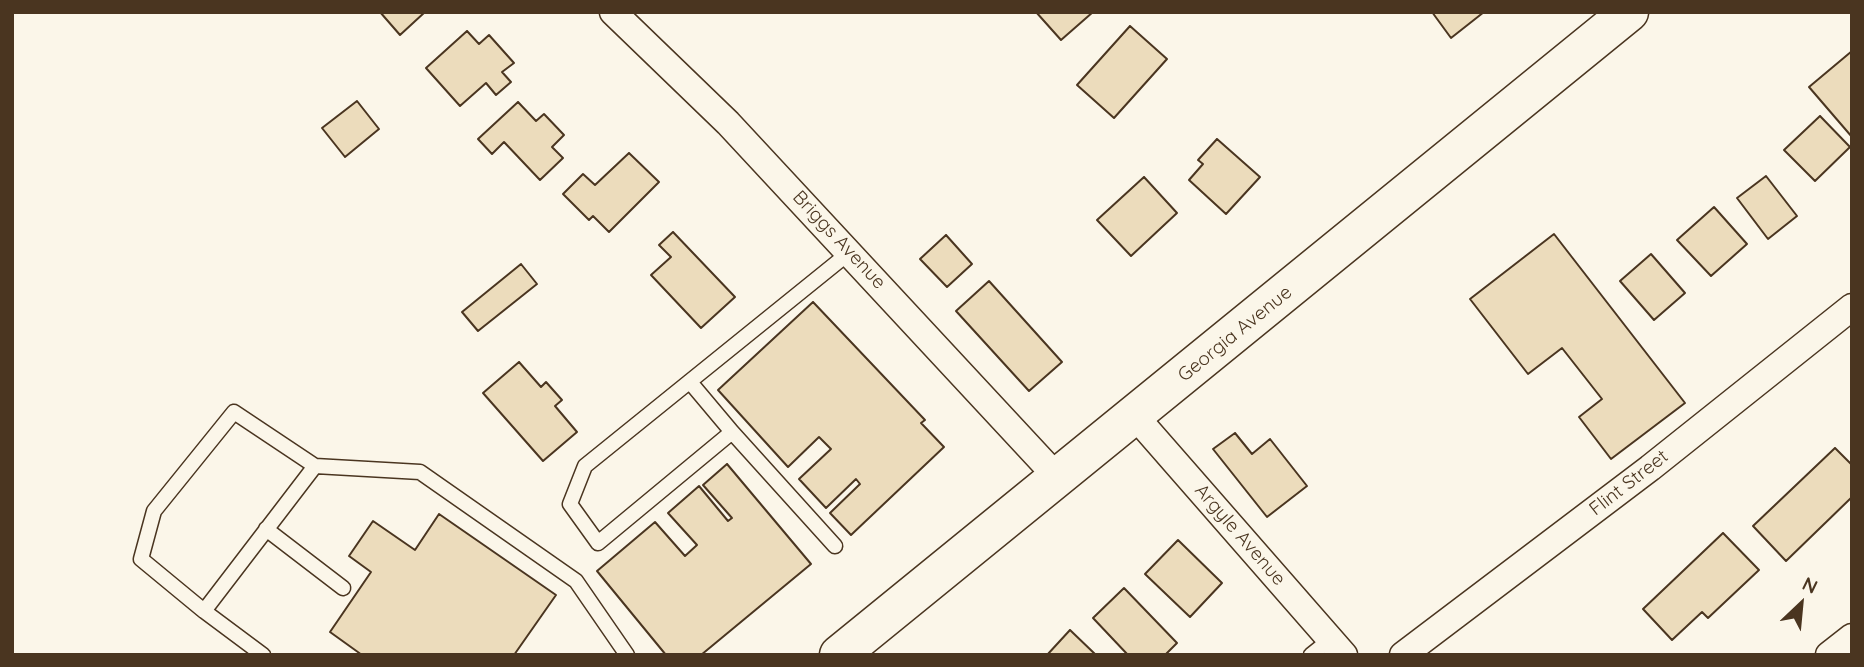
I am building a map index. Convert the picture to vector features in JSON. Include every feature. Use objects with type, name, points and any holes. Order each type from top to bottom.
[{"type":"main road","name":"Georgia Avenue","points":[[839,655],[1629,12]]},
{"type":"street","name":"Briggs Avenue","points":[[613,12],[728,123],[1057,477]]},
{"type":"street","name":"Flint Street","points":[[1403,655],[1650,467],[1852,307]]},
{"type":"street","name":"Argyle Avenue","points":[[1135,416],[1329,649]]},
{"type":"street","points":[[1829,655],[1852,637]]},
{"type":"lane","points":[[732,432],[598,543],[570,504],[585,466],[850,252]]},
{"type":"lane","points":[[690,382],[835,546]]},
{"type":"lane","points":[[263,655],[141,559],[154,511],[234,412],[315,466],[420,472],[576,581],[627,655]]},
{"type":"lane","points":[[204,611],[315,466]]},
{"type":"lane","points":[[266,530],[343,588]]},
{"type":"building","points":[[380,12],[425,12],[400,35]]},
{"type":"building","points":[[1036,12],[1093,12],[1061,40]]},
{"type":"building","points":[[1432,12],[1484,12],[1451,38]]},
{"type":"building","points":[[1130,26],[1167,59],[1114,118],[1077,85]]},
{"type":"building","points":[[467,31],[479,44],[489,35],[514,63],[502,72],[511,82],[496,95],[486,83],[460,106],[426,68]]},
{"type":"building","points":[[1852,51],[1852,137],[1809,87]]},
{"type":"building","points":[[357,101],[379,129],[345,157],[322,128]]},
{"type":"building","points":[[518,102],[536,121],[544,114],[564,135],[552,147],[563,158],[540,180],[504,142],[492,154],[478,139]]},
{"type":"building","points":[[1820,116],[1850,147],[1815,181],[1784,150]]},
{"type":"building","points":[[1217,139],[1260,177],[1226,214],[1189,180],[1203,164],[1198,160]]},
{"type":"building","points":[[629,153],[659,182],[609,232],[593,216],[589,220],[563,194],[583,174],[595,185]]},
{"type":"building","points":[[1766,176],[1797,216],[1768,239],[1737,198]]},
{"type":"building","points":[[1144,177],[1177,213],[1131,256],[1097,220]]},
{"type":"building","points":[[1714,207],[1747,244],[1711,276],[1677,240]]},
{"type":"building","points":[[673,232],[735,297],[701,328],[651,275],[671,257],[659,245]]},
{"type":"building","points":[[1554,234],[1685,403],[1611,459],[1579,417],[1602,399],[1562,348],[1528,374],[1470,299]]},
{"type":"building","points":[[946,235],[972,264],[947,287],[920,259]]},
{"type":"building","points":[[1651,254],[1685,293],[1654,320],[1620,281]]},
{"type":"building","points":[[521,264],[537,284],[478,331],[462,312]]},
{"type":"building","points":[[989,281],[1062,362],[1029,391],[956,311]]},
{"type":"building","points":[[813,302],[925,420],[921,423],[944,447],[851,535],[830,513],[860,484],[856,479],[826,508],[799,479],[831,449],[819,437],[788,467],[718,390]]},
{"type":"building","points":[[519,362],[541,387],[546,382],[562,400],[555,406],[577,432],[543,461],[483,393]]},
{"type":"building","points":[[1235,433],[1252,454],[1270,439],[1307,486],[1267,517],[1213,449]]},
{"type":"building","points":[[1835,448],[1852,465],[1852,497],[1786,561],[1753,526]]},
{"type":"building","points":[[727,464],[811,564],[701,655],[666,655],[597,571],[655,522],[685,556],[697,545],[668,513],[699,486],[728,521],[732,518],[703,485]]},
{"type":"building","points":[[439,514],[556,595],[514,655],[362,655],[330,632],[371,572],[349,556],[373,521],[415,550]]},
{"type":"building","points":[[1723,533],[1759,570],[1708,618],[1702,612],[1672,640],[1643,609]]},
{"type":"building","points":[[1178,540],[1222,583],[1190,617],[1145,574]]},
{"type":"building","points":[[1124,588],[1177,643],[1165,655],[1128,655],[1093,618]]},
{"type":"building","points":[[1070,630],[1096,655],[1047,655]]}]
